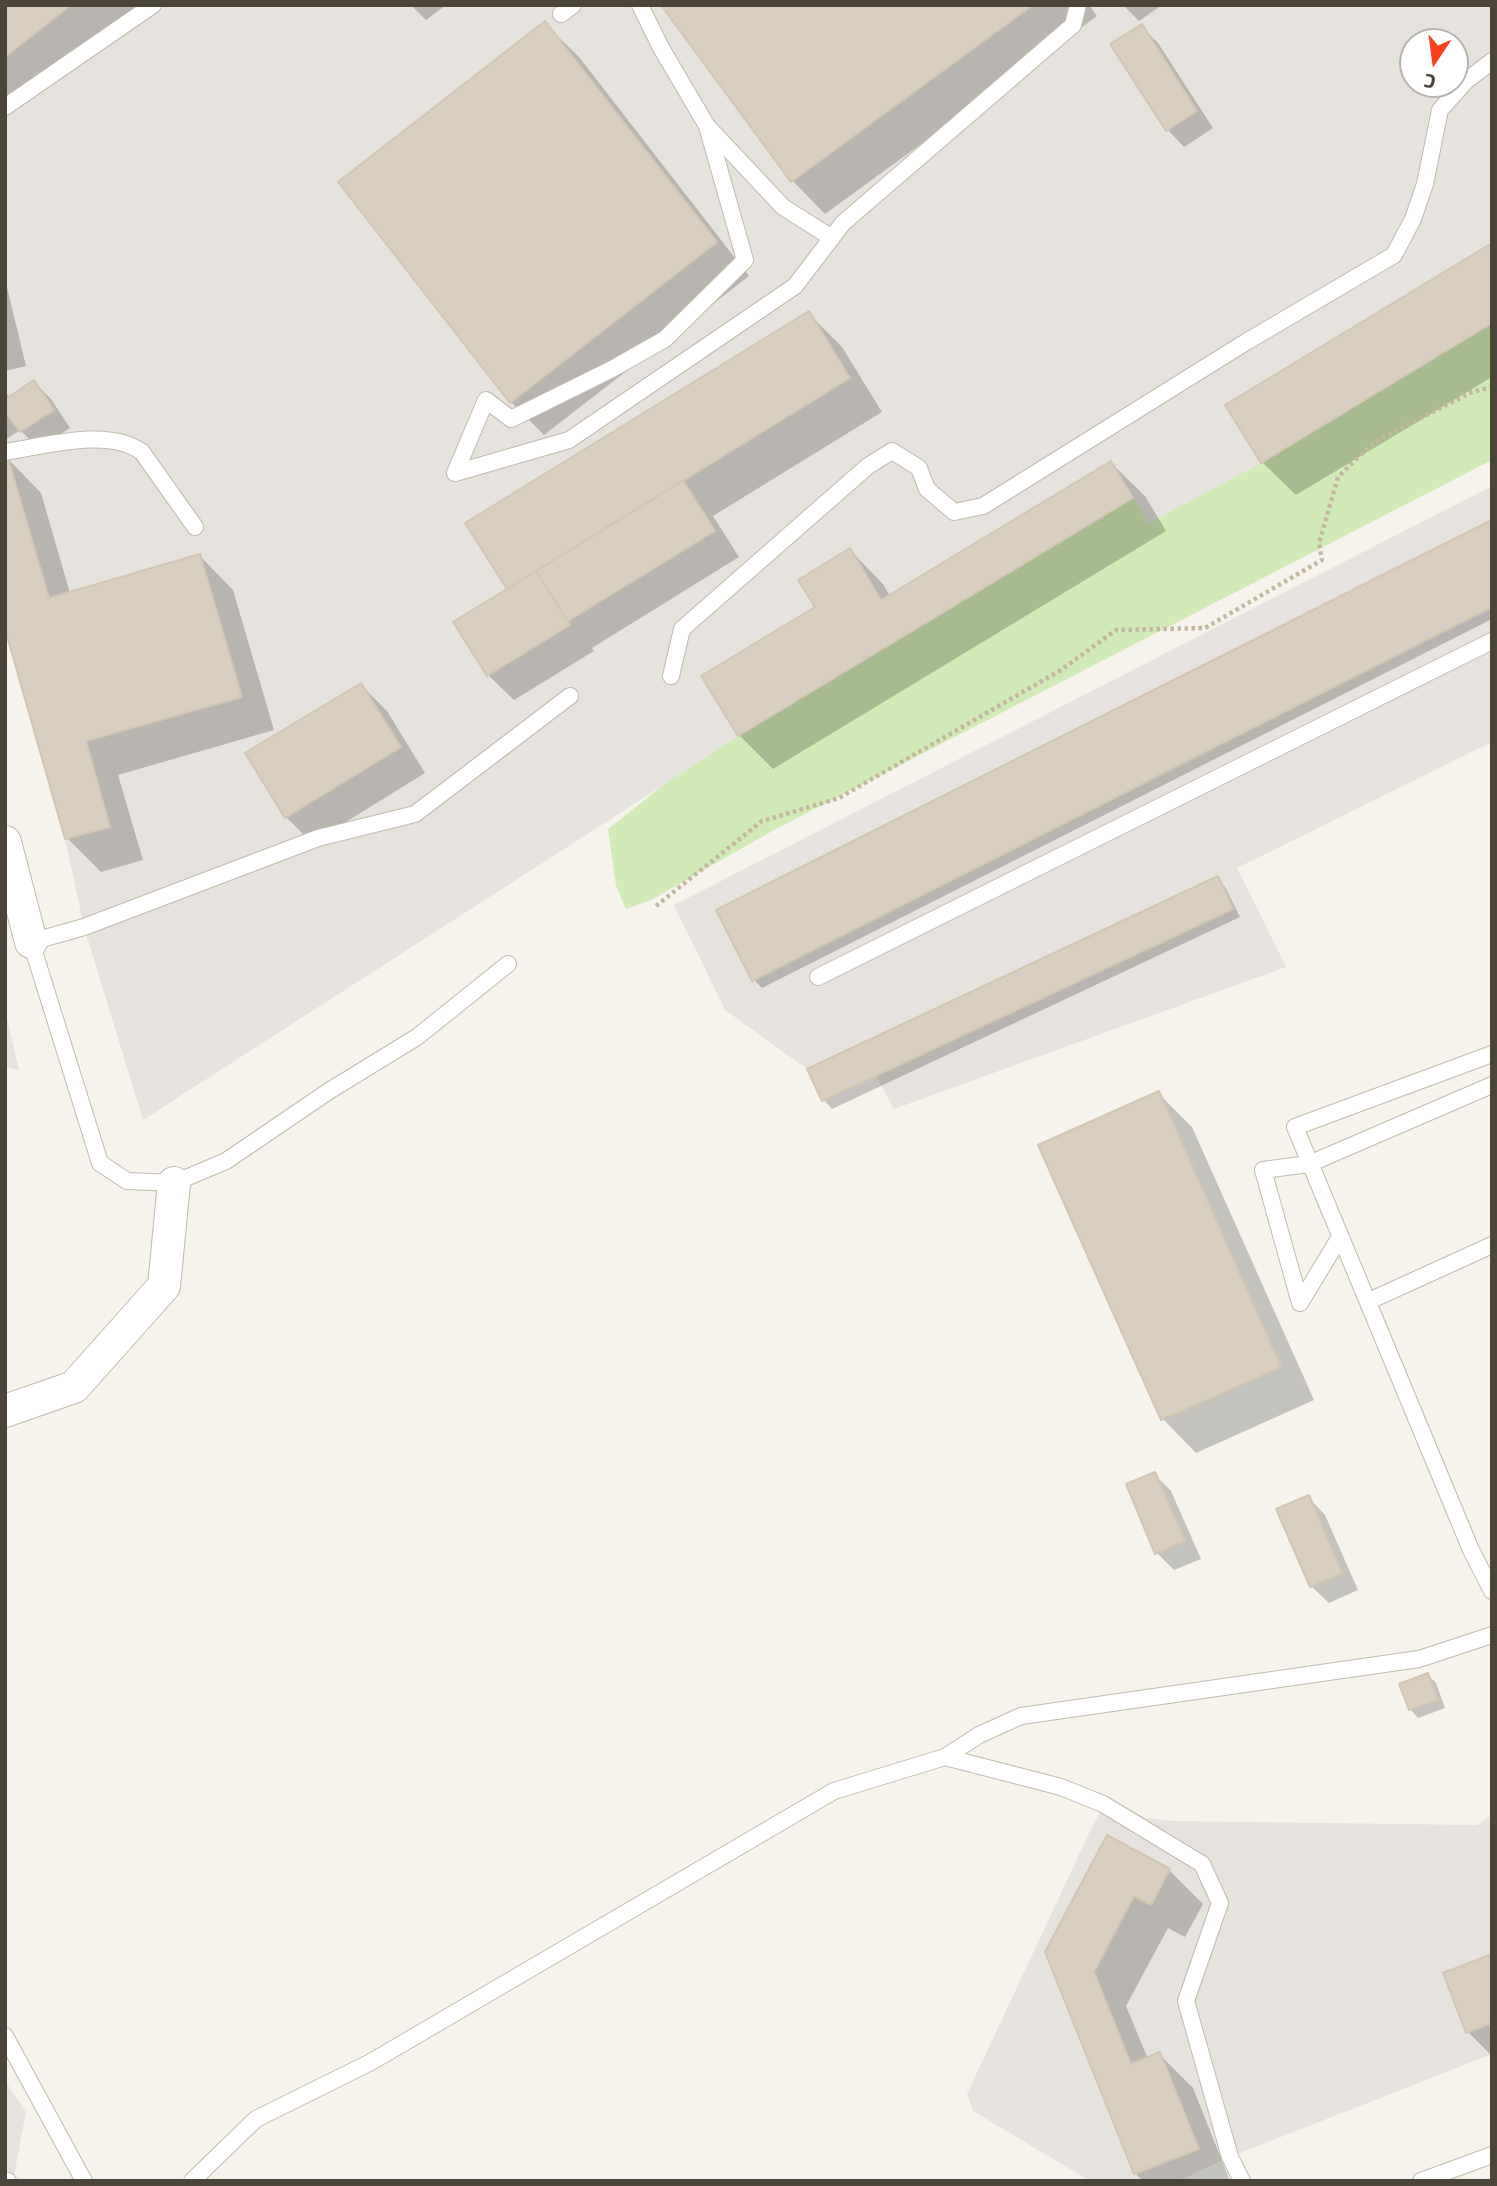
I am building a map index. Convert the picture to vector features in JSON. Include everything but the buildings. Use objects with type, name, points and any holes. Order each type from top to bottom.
[{"type":"street","points":[[5,842],[31,942]]},
{"type":"street","points":[[5,1411],[74,1387],[164,1286],[174,1183]]},
{"type":"lane","points":[[5,107],[153,5]]},
{"type":"lane","points":[[640,5],[660,46],[707,126],[783,207],[832,238]]},
{"type":"lane","points":[[707,126],[745,260],[665,340],[612,369],[511,419],[486,400],[455,473],[569,440],[795,286],[843,223],[1073,25],[1078,5]]},
{"type":"lane","points":[[671,676],[682,629],[868,466],[892,451],[919,468],[927,489],[954,512],[983,506],[1246,342],[1394,255],[1413,219],[1421,196],[1440,110],[1466,81],[1492,61]]},
{"type":"lane","points":[[5,452],[95,439],[133,445],[142,452],[195,527]]},
{"type":"lane","points":[[818,976],[1492,641]]},
{"type":"lane","points":[[508,964],[417,1037],[226,1161],[174,1183],[127,1181],[100,1163],[31,942],[84,927],[318,838],[415,814],[570,696]]},
{"type":"lane","points":[[1492,1054],[1295,1127],[1471,1550],[1492,1591]]},
{"type":"lane","points":[[1340,1237],[1300,1303],[1263,1170],[1309,1164],[1492,1085]]},
{"type":"lane","points":[[1369,1301],[1492,1245]]},
{"type":"lane","points":[[191,2181],[256,2119],[371,2062],[834,1791],[945,1757],[979,1735],[1021,1716],[1419,1659],[1492,1635]]},
{"type":"lane","points":[[945,1757],[1061,1787],[1093,1800],[1202,1864],[1220,1903],[1186,2001],[1230,2157],[1242,2181]]},
{"type":"lane","points":[[5,2036],[84,2181]]},
{"type":"lane","points":[[1421,2181],[1492,2154]]},
{"type":"path","points":[[656,906],[762,821],[839,799],[1061,670],[1115,630],[1205,628],[1322,560],[1319,543],[1338,477],[1374,442],[1472,392],[1492,387]]},
{"type":"shaded area","points":[[5,5],[1492,5],[1492,323],[1261,463],[1149,523],[1133,498],[738,737],[143,1120],[84,927],[65,839],[5,629]]},
{"type":"shaded area","points":[[1492,486],[1492,742],[1237,868],[1286,967],[894,1109],[876,1076],[822,1101],[807,1069],[725,1010],[674,905]]},
{"type":"shaded area","points":[[5,1009],[19,1071],[5,1066]]},
{"type":"shaded area","points":[[1109,1797],[1146,1818],[1173,1821],[1477,1825],[1492,1815],[1492,2054],[1230,2157],[1178,2181],[1090,2181],[973,2111],[967,2094],[1091,1829]]},
{"type":"shaded area","points":[[5,2081],[26,2112],[13,2181],[5,2181]]},
{"type":"green space","points":[[1492,323],[1492,460],[774,830],[651,900],[626,909],[616,886],[608,829],[666,783],[738,736],[1133,498],[1149,523],[1261,463]]}]
